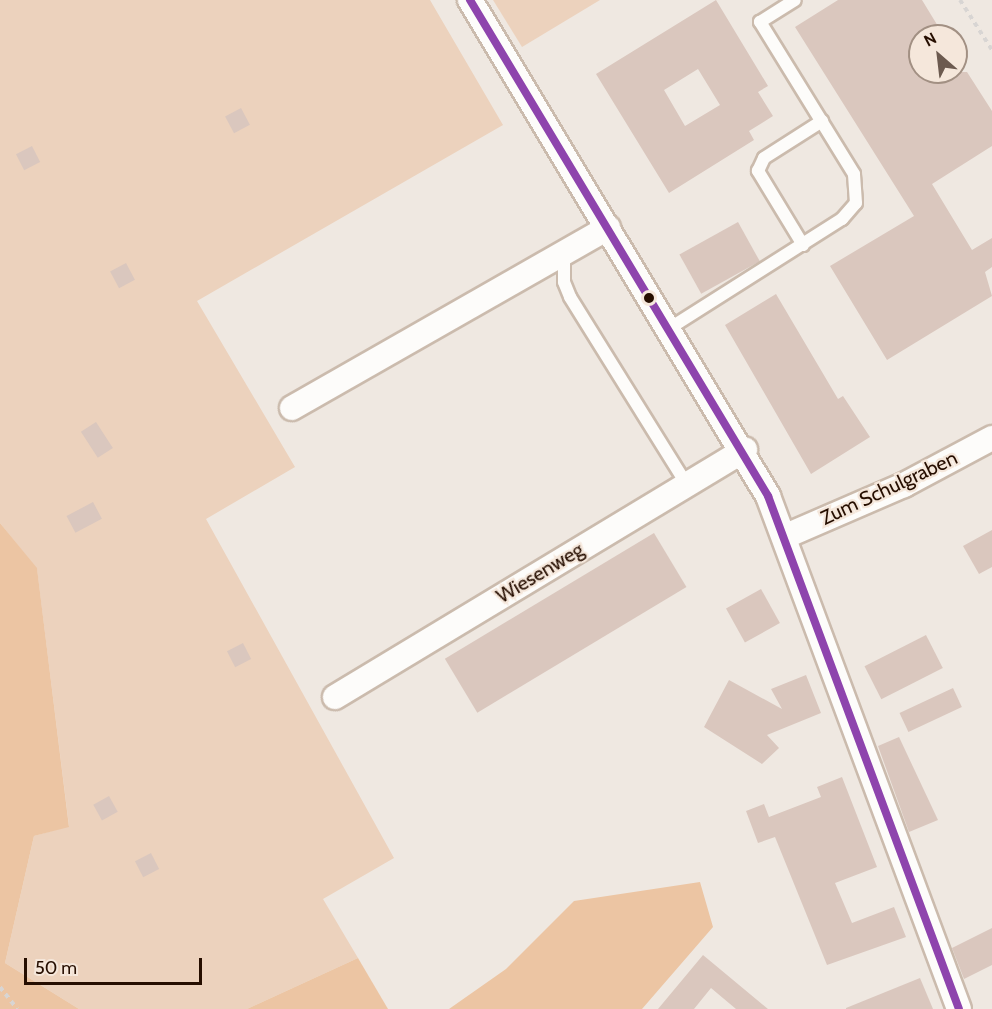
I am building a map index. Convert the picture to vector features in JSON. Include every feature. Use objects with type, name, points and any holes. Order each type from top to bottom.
[{"type":"street","points":[[470,0],[745,450],[786,536],[959,1009]]},
{"type":"street","points":[[292,408],[608,228]]},
{"type":"street","name":"Zum Schulgraben","points":[[786,536],[904,485],[992,438]]},
{"type":"street","name":"Wiesenweg","points":[[334,697],[745,450]]},
{"type":"lane","points":[[670,328],[842,219],[858,194],[854,174],[760,22],[795,0]]},
{"type":"lane","points":[[803,244],[758,171],[764,158],[822,121]]},
{"type":"lane","points":[[564,253],[564,282],[570,297],[687,485]]},
{"type":"path","points":[[960,0],[992,50]]},
{"type":"path","points":[[0,987],[17,1009]]},
{"type":"shaded area","points":[[0,0],[430,0],[503,125],[197,301],[295,467],[206,519],[394,858],[323,899],[358,958],[247,1009],[79,1009],[5,963],[34,836],[69,826],[37,569],[0,523]]},
{"type":"shaded area","points":[[493,0],[600,0],[522,47]]},
{"type":"shaded area","points":[[0,523],[37,568],[69,827],[34,836],[5,963],[79,1009],[0,1009]]},
{"type":"shaded area","points":[[700,882],[713,927],[642,1009],[449,1009],[506,969],[574,901]]},
{"type":"shaded area","points":[[358,958],[388,1009],[247,1009]]},
{"type":"building","points":[[716,0],[768,86],[758,92],[773,116],[749,131],[754,140],[669,193],[596,74]],"holes":[[[698,69],[720,105],[685,126],[664,90]]]},
{"type":"building","points":[[838,0],[922,0],[937,24],[908,24],[908,84],[968,84],[968,74],[992,111],[992,146],[932,184],[972,250],[992,238],[992,267],[985,272],[992,296],[887,360],[830,266],[914,216],[795,27]]},
{"type":"building","points":[[241,108],[250,125],[234,133],[225,116]]},
{"type":"building","points":[[32,146],[40,162],[24,170],[16,154]]},
{"type":"building","points":[[738,222],[760,261],[701,294],[679,254]]},
{"type":"building","points":[[126,263],[135,280],[119,288],[110,271]]},
{"type":"building","points":[[776,294],[838,399],[843,396],[870,437],[811,474],[725,325]]},
{"type":"building","points":[[96,422],[113,448],[98,458],[81,432]]},
{"type":"building","points":[[93,502],[102,519],[75,533],[67,516]]},
{"type":"building","points":[[992,530],[992,567],[979,574],[963,546]]},
{"type":"building","points":[[654,533],[686,587],[477,713],[445,659]]},
{"type":"building","points":[[761,589],[780,623],[745,643],[726,608]]},
{"type":"building","points":[[926,635],[943,668],[881,699],[865,666]]},
{"type":"building","points":[[243,643],[251,659],[235,667],[227,651]]},
{"type":"building","points":[[806,675],[821,713],[767,735],[779,748],[762,764],[704,727],[729,680],[782,709],[771,689]]},
{"type":"building","points":[[953,688],[962,707],[908,732],[900,713]]},
{"type":"building","points":[[899,737],[938,820],[909,832],[878,746]]},
{"type":"building","points":[[842,777],[877,867],[835,883],[852,923],[894,907],[906,937],[827,965],[775,837],[758,843],[746,811],[764,804],[769,817],[821,797],[817,787]]},
{"type":"building","points":[[109,796],[118,812],[102,820],[93,805]]},
{"type":"building","points":[[151,853],[159,869],[143,877],[135,861]]},
{"type":"building","points":[[992,928],[992,965],[964,979],[952,948]]},
{"type":"building","points":[[703,955],[768,1009],[736,1009],[711,988],[694,1009],[658,1009]]},
{"type":"building","points":[[920,978],[933,1009],[846,1009],[846,1008]]},
{"type":"transit line","points":[[470,0],[768,496],[959,1009]]}]
